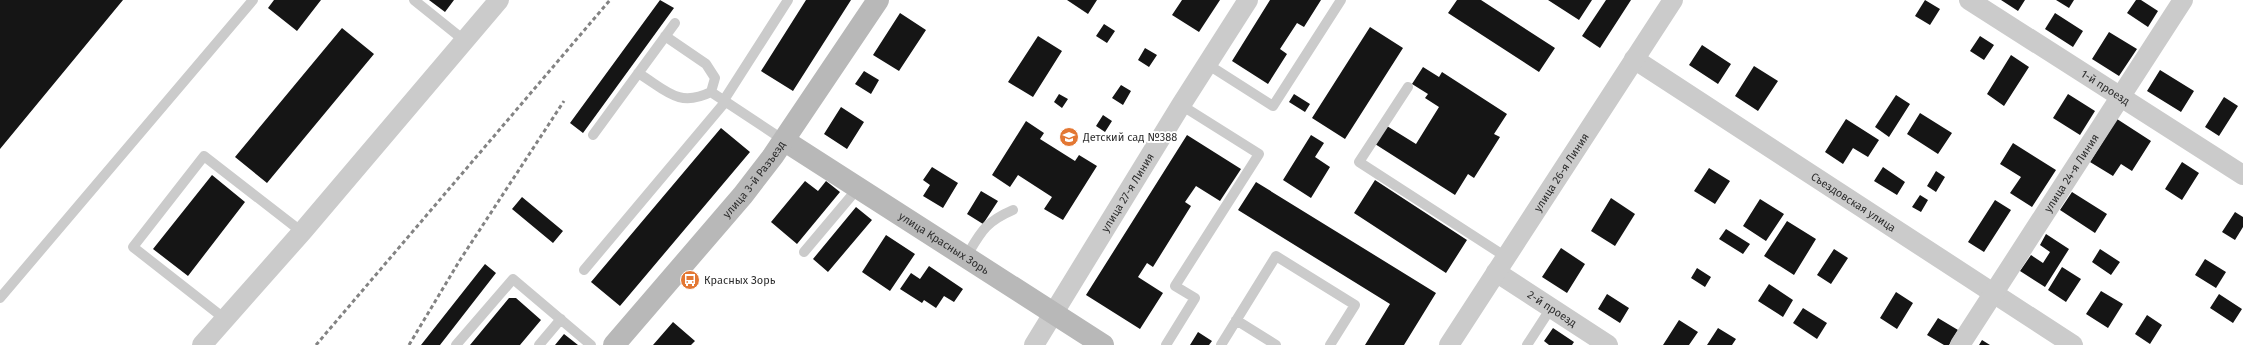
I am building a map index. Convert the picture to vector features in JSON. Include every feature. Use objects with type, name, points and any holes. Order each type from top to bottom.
[{"type":"main road","name":"улица 3-й Разъезд","points":[[614,345],[743,195],[785,140],[878,0]]},
{"type":"main road","name":"улица Красных Зорь","points":[[785,140],[1103,345]]},
{"type":"street","points":[[202,345],[302,232],[466,41],[499,0]]},
{"type":"street","name":"улица 27-я Линия","points":[[1034,345],[1181,105],[1248,0]]},
{"type":"street","name":"улица 26-я Линия","points":[[1449,345],[1673,0]]},
{"type":"street","name":"1-й проезд","points":[[1969,0],[2120,98],[2243,175]]},
{"type":"street","name":"улица 24-я Линия","points":[[1960,345],[2183,0]]},
{"type":"street","name":"Съездовская улица","points":[[1634,59],[1993,294],[2074,345]]},
{"type":"street","name":"2-й проезд","points":[[1501,265],[1551,308],[1608,345]]},
{"type":"lane","points":[[0,298],[253,0]]},
{"type":"lane","points":[[414,0],[466,41]]},
{"type":"lane","points":[[584,270],[725,100],[788,0]]},
{"type":"lane","points":[[1207,64],[1273,106],[1341,0]]},
{"type":"lane","points":[[593,135],[675,23]]},
{"type":"lane","points":[[665,36],[706,64],[715,78],[711,92]]},
{"type":"lane","points":[[638,73],[679,99],[697,98],[711,92]]},
{"type":"lane","points":[[1408,87],[1359,162],[1501,265]]},
{"type":"lane","points":[[711,92],[785,140]]},
{"type":"lane","points":[[1166,345],[1196,298],[1175,286],[1259,154],[1181,105]]},
{"type":"lane","points":[[225,319],[133,247],[204,156],[302,232]]},
{"type":"lane","points":[[804,252],[858,188]]},
{"type":"lane","points":[[966,257],[984,228],[995,218],[1013,210]]},
{"type":"lane","points":[[1221,345],[1276,256],[1355,305],[1330,345]]},
{"type":"lane","points":[[456,345],[513,279],[591,345]]},
{"type":"lane","points":[[1527,345],[1551,308]]},
{"type":"lane","points":[[540,345],[561,320]]},
{"type":"lane","points":[[1236,320],[1276,345]]},
{"type":"building","points":[[0,0],[123,0],[0,149]]},
{"type":"building","points":[[274,0],[321,0],[297,31],[268,8]]},
{"type":"building","points":[[429,0],[454,0],[445,12]]},
{"type":"building","points":[[660,0],[674,8],[583,133],[570,123]]},
{"type":"building","points":[[806,0],[851,0],[793,91],[761,71]]},
{"type":"building","points":[[1067,0],[1097,0],[1088,14]]},
{"type":"building","points":[[1182,0],[1220,0],[1199,32],[1172,15]]},
{"type":"building","points":[[1270,0],[1321,0],[1304,27],[1297,23],[1280,49],[1287,54],[1268,84],[1232,61]]},
{"type":"building","points":[[1457,0],[1481,0],[1555,48],[1539,72],[1448,13]]},
{"type":"building","points":[[1548,0],[1592,0],[1579,20]]},
{"type":"building","points":[[1606,0],[1631,0],[1600,48],[1582,36]]},
{"type":"building","points":[[1925,0],[1940,9],[1930,25],[1915,16]]},
{"type":"building","points":[[2001,0],[2025,0],[2018,11]]},
{"type":"building","points":[[2056,0],[2074,0],[2069,8]]},
{"type":"building","points":[[2136,0],[2141,0],[2158,11],[2148,27],[2127,13]]},
{"type":"building","points":[[900,13],[926,30],[899,71],[873,55]]},
{"type":"building","points":[[2055,13],[2083,31],[2073,47],[2045,29]]},
{"type":"building","points":[[1104,24],[1115,31],[1107,43],[1096,36]]},
{"type":"building","points":[[1370,27],[1403,48],[1345,139],[1312,118]]},
{"type":"building","points":[[342,28],[374,54],[267,183],[235,157]]},
{"type":"building","points":[[2109,32],[2137,49],[2119,76],[2092,59]]},
{"type":"building","points":[[1038,36],[1062,51],[1033,97],[1008,82]]},
{"type":"building","points":[[1980,36],[1994,45],[1984,60],[1970,51]]},
{"type":"building","points":[[1702,45],[1731,64],[1718,84],[1689,65]]},
{"type":"building","points":[[1145,48],[1157,55],[1149,67],[1138,60]]},
{"type":"building","points":[[2011,55],[2029,67],[2004,106],[1987,94]]},
{"type":"building","points":[[1754,66],[1778,81],[1758,111],[1735,96]]},
{"type":"building","points":[[1423,67],[1439,77],[1442,72],[1507,114],[1494,134],[1500,137],[1474,178],[1468,174],[1455,195],[1375,144],[1387,126],[1416,144],[1439,107],[1425,98],[1428,94],[1412,84]]},
{"type":"building","points":[[2160,70],[2194,91],[2181,112],[2147,91]]},
{"type":"building","points":[[864,71],[879,80],[871,94],[855,84]]},
{"type":"building","points":[[1121,85],[1131,91],[1123,105],[1112,98]]},
{"type":"building","points":[[1059,94],[1068,99],[1062,108],[1054,102]]},
{"type":"building","points":[[1294,94],[1310,104],[1305,112],[1289,102]]},
{"type":"building","points":[[2068,94],[2095,111],[2080,135],[2053,118]]},
{"type":"building","points":[[1896,95],[1910,104],[1889,137],[1875,127]]},
{"type":"building","points":[[2224,97],[2238,106],[2219,136],[2205,127]]},
{"type":"building","points":[[841,107],[864,122],[847,149],[824,134]]},
{"type":"building","points":[[1920,113],[1952,133],[1938,154],[1907,134]]},
{"type":"building","points":[[1103,115],[1112,121],[1105,132],[1096,126]]},
{"type":"building","points":[[1846,119],[1879,140],[1868,157],[1853,148],[1843,164],[1825,152]]},
{"type":"building","points":[[2117,119],[2151,141],[2132,171],[2121,164],[2113,176],[2090,162]]},
{"type":"building","points":[[1026,121],[1044,133],[1040,139],[1075,161],[1079,155],[1097,166],[1063,220],[1044,209],[1052,197],[1018,175],[1010,187],[992,175]]},
{"type":"building","points":[[721,128],[750,152],[620,306],[591,282]]},
{"type":"building","points":[[1187,135],[1241,169],[1220,201],[1196,186],[1185,202],[1191,206],[1153,267],[1147,263],[1138,277],[1163,293],[1140,329],[1086,295]]},
{"type":"building","points":[[1311,135],[1324,143],[1315,157],[1330,167],[1311,198],[1283,180]]},
{"type":"building","points":[[2013,143],[2056,170],[2032,207],[2010,193],[2021,177],[2000,164]]},
{"type":"building","points":[[2182,162],[2199,173],[2182,200],[2165,189]]},
{"type":"building","points":[[932,167],[958,183],[943,208],[923,196],[930,185],[923,180]]},
{"type":"building","points":[[1883,167],[1905,182],[1897,195],[1874,181]]},
{"type":"building","points":[[1709,168],[1730,181],[1715,204],[1694,191]]},
{"type":"building","points":[[1936,171],[1945,177],[1936,192],[1927,186]]},
{"type":"building","points":[[212,175],[245,202],[188,276],[153,249]]},
{"type":"building","points":[[1375,180],[1467,240],[1446,273],[1354,213]]},
{"type":"building","points":[[805,181],[818,191],[826,181],[840,192],[797,244],[771,222]]},
{"type":"building","points":[[1256,182],[1436,293],[1404,345],[1365,345],[1390,304],[1238,210]]},
{"type":"building","points":[[981,191],[998,201],[983,224],[967,214]]},
{"type":"building","points":[[2072,192],[2107,214],[2095,233],[2060,210]]},
{"type":"building","points":[[1920,195],[1928,200],[1921,212],[1912,207]]},
{"type":"building","points":[[522,197],[563,231],[553,243],[512,209]]},
{"type":"building","points":[[1611,198],[1635,214],[1615,246],[1591,231]]},
{"type":"building","points":[[1760,199],[1784,214],[1766,241],[1743,226]]},
{"type":"building","points":[[1995,200],[2011,210],[1984,252],[1968,242]]},
{"type":"building","points":[[856,207],[872,220],[828,272],[813,259]]},
{"type":"building","points":[[2235,212],[2243,217],[2243,227],[2235,240],[2222,232]]},
{"type":"building","points":[[1787,221],[1816,239],[1794,275],[1764,256]]},
{"type":"building","points":[[1726,229],[1750,244],[1743,254],[1719,239]]},
{"type":"building","points":[[2046,234],[2069,249],[2045,287],[2020,271],[2031,255],[2043,263],[2050,252],[2040,245]]},
{"type":"building","points":[[886,235],[915,254],[890,291],[862,272]]},
{"type":"building","points":[[1561,248],[1585,264],[1567,293],[1542,277]]},
{"type":"building","points":[[1834,249],[1848,258],[1831,284],[1817,275]]},
{"type":"building","points":[[2100,249],[2120,262],[2111,275],[2092,262]]},
{"type":"building","points":[[2205,259],[2226,272],[2216,288],[2195,275]]},
{"type":"building","points":[[485,264],[496,273],[440,345],[421,345]]},
{"type":"building","points":[[929,266],[963,289],[954,302],[944,296],[936,308],[924,300],[922,303],[900,289],[911,273],[920,279]]},
{"type":"building","points":[[2062,267],[2081,279],[2066,302],[2048,290]]},
{"type":"building","points":[[1697,268],[1711,277],[1705,287],[1691,278]]},
{"type":"building","points":[[1769,284],[1793,300],[1783,317],[1758,301]]},
{"type":"building","points":[[2101,291],[2123,304],[2108,328],[2086,314]]},
{"type":"building","points":[[1896,292],[1913,303],[1897,329],[1880,318]]},
{"type":"building","points":[[1607,294],[1629,308],[1620,323],[1598,309]]},
{"type":"building","points":[[2219,294],[2242,309],[2233,323],[2210,308]]},
{"type":"building","points":[[509,298],[516,298],[541,320],[520,345],[470,345]]},
{"type":"building","points":[[1803,308],[1827,323],[1817,339],[1793,323]]},
{"type":"building","points":[[2147,315],[2162,325],[2150,344],[2135,334]]},
{"type":"building","points":[[1938,318],[1958,330],[1949,345],[1944,345],[1927,335]]},
{"type":"building","points":[[1679,320],[1698,332],[1689,345],[1663,345]]},
{"type":"building","points":[[673,322],[695,341],[691,345],[653,345]]},
{"type":"building","points":[[1553,328],[1574,342],[1572,345],[1549,345],[1544,341]]},
{"type":"building","points":[[1718,328],[1736,339],[1732,345],[1707,345]]},
{"type":"building","points":[[1198,332],[1212,341],[1209,345],[1190,345]]},
{"type":"building","points":[[564,334],[578,345],[555,345]]},
{"type":"building","points":[[1982,340],[1990,345],[1979,345]]},
{"type":"railway","points":[[316,345],[610,0]]},
{"type":"railway","points":[[409,345],[460,260],[564,101]]},
{"type":"place","name":"Детский сад №388","points":[[1069,137]]},
{"type":"place","name":"Красных Зорь","points":[[690,280]]}]
